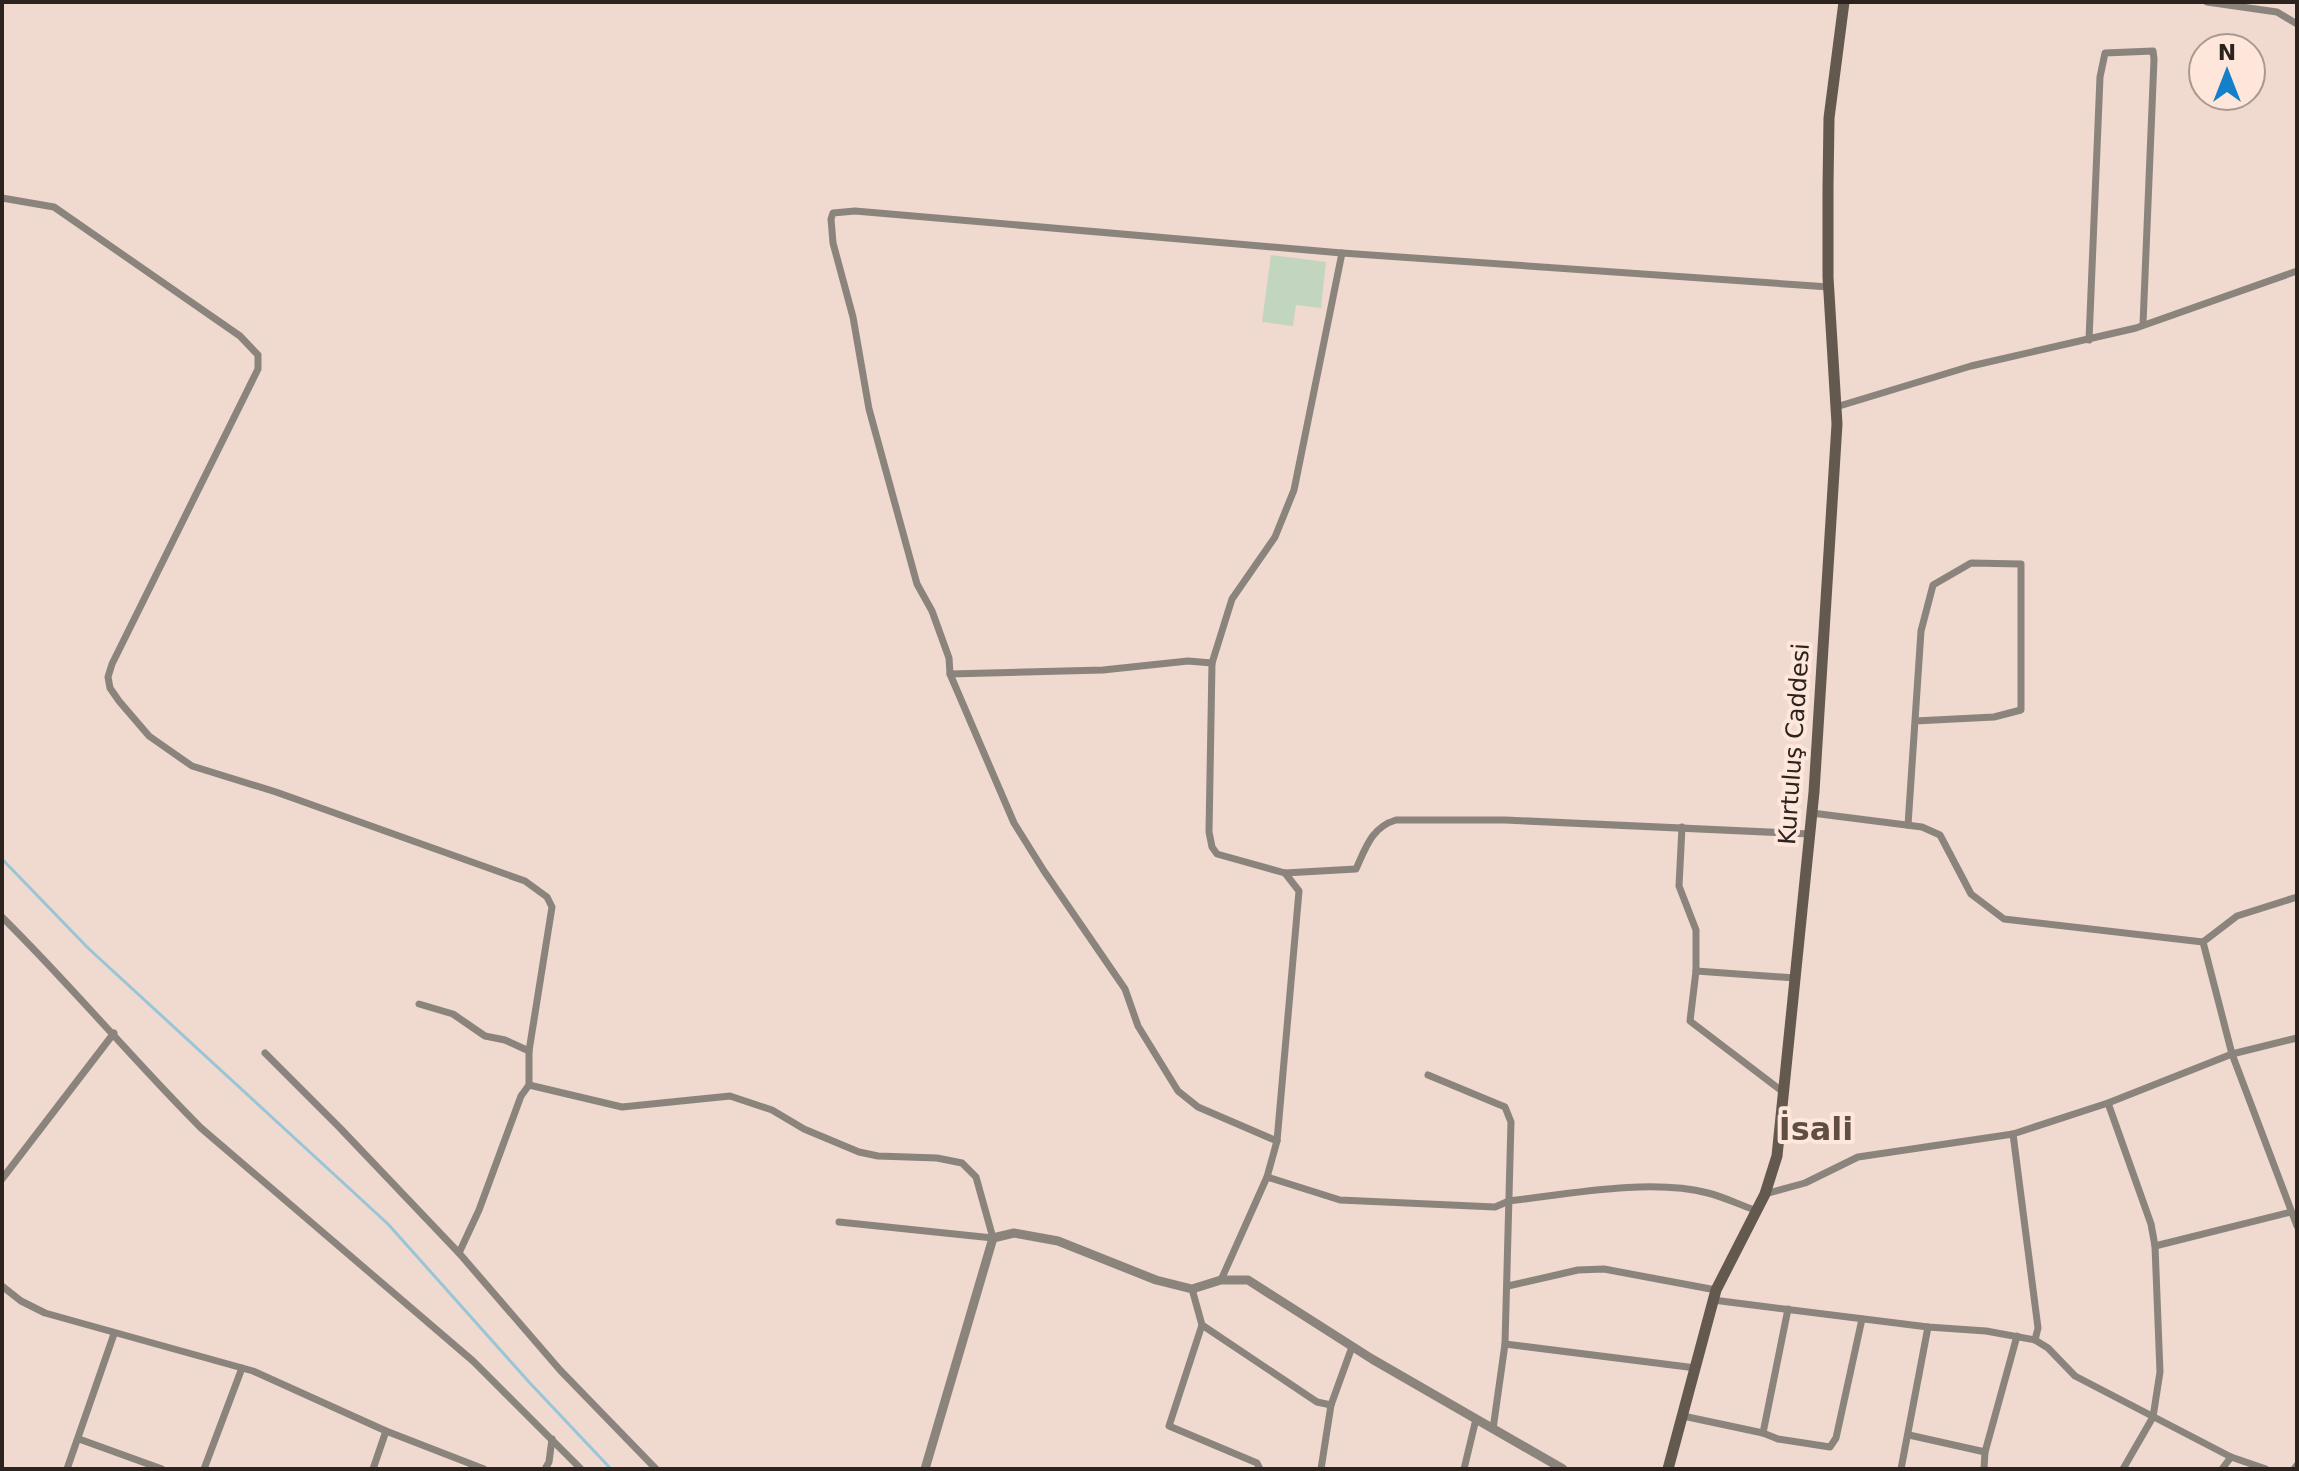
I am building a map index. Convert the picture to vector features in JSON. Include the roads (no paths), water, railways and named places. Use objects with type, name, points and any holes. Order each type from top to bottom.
[{"type":"main road","name":"Kurtuluş Caddesi","points":[[1668,1469],[1715,1295],[1765,1194],[1777,1156],[1812,813],[1834,472],[1836,407],[1829,287],[1829,118],[1844,2]]},
{"type":"street","points":[[2207,2],[2277,12],[2297,24]]},
{"type":"street","points":[[2089,340],[2100,77],[2105,53],[2112,51],[2153,51],[2154,59],[2143,324]]},
{"type":"street","points":[[2,198],[54,207],[240,336],[258,355],[258,369],[127,629],[108,677],[110,688],[149,736],[192,766],[276,792],[525,881],[547,897],[552,907],[529,1051],[529,1085],[521,1096],[479,1210],[459,1253]]},
{"type":"street","points":[[1277,1141],[1198,1107],[1178,1091],[1138,1026],[1125,989],[1014,823],[950,674],[949,658],[932,611],[917,584],[869,409],[853,317],[833,243],[833,213],[855,211],[1342,253],[1829,287]]},
{"type":"street","points":[[1342,253],[1294,490],[1275,537],[1232,599],[1212,663],[1209,832],[1217,854],[1285,873],[1356,869],[1376,831],[1385,823],[1396,820],[1505,820],[1810,834]]},
{"type":"street","points":[[1836,407],[1971,366],[2136,328],[2297,271]]},
{"type":"street","points":[[1908,825],[1921,631],[1933,585],[1971,563],[2021,564],[2021,710],[1994,717],[1915,721]]},
{"type":"street","points":[[950,674],[1103,670],[1188,661],[1212,663]]},
{"type":"street","points":[[1812,813],[1922,827],[1940,835],[1971,894],[2004,919],[2203,942],[2237,916],[2297,897]]},
{"type":"street","points":[[1682,827],[1679,886],[1696,930],[1696,971],[1690,1021],[1784,1092]]},
{"type":"street","points":[[1221,1280],[1267,1177],[1277,1141],[1299,891],[1285,873]]},
{"type":"street","points":[[2,917],[201,1128],[473,1361],[581,1469]]},
{"type":"street","points":[[2203,942],[2232,1054],[2297,1226]]},
{"type":"street","points":[[1696,971],[1795,978]]},
{"type":"street","points":[[419,1004],[453,1014],[485,1036],[505,1040],[529,1051]]},
{"type":"street","points":[[2,1179],[114,1033]]},
{"type":"street","points":[[1765,1194],[1805,1183],[1858,1157],[2013,1134],[2108,1103],[2232,1054],[2297,1038]]},
{"type":"street","points":[[265,1053],[459,1253],[560,1370],[656,1469]]},
{"type":"street","points":[[1428,1075],[1505,1107],[1511,1122],[1505,1344],[1493,1429]]},
{"type":"street","points":[[529,1085],[622,1107],[730,1096],[772,1110],[804,1129],[859,1152],[962,1163],[976,1177],[993,1238],[925,1469]]},
{"type":"street","points":[[2108,1103],[2151,1224],[2155,1246],[2160,1372],[2153,1417],[2123,1469]]},
{"type":"street","points":[[2013,1134],[2038,1328],[2035,1340]]},
{"type":"street","points":[[1267,1177],[1340,1200],[1495,1207],[1509,1201],[1612,1189],[1667,1188],[1707,1193],[1755,1210]]},
{"type":"street","points":[[2155,1246],[2291,1212]]},
{"type":"street","points":[[839,1222],[993,1238],[1014,1233],[1058,1241],[1156,1280],[1192,1289],[1221,1280],[1248,1280],[1352,1347],[1563,1469]]},
{"type":"street","points":[[1508,1286],[1578,1270],[1604,1269],[1788,1309],[1928,1327],[1986,1331],[2035,1340],[2048,1348],[2075,1376],[2231,1457],[2266,1469]]},
{"type":"street","points":[[3,1288],[45,1313],[242,1368],[386,1431],[484,1469]]},
{"type":"street","points":[[1192,1289],[1202,1325],[1169,1426],[1257,1463],[1260,1469]]},
{"type":"street","points":[[1763,1433],[1788,1309]]},
{"type":"street","points":[[1683,1416],[1778,1439],[1830,1447],[1836,1438],[1862,1319]]},
{"type":"street","points":[[1202,1325],[1317,1402],[1331,1405]]},
{"type":"street","points":[[1901,1469],[1928,1327]]},
{"type":"street","points":[[67,1469],[114,1334]]},
{"type":"street","points":[[1984,1469],[1985,1452],[2017,1336]]},
{"type":"street","points":[[1505,1344],[1696,1368]]},
{"type":"street","points":[[1321,1469],[1331,1405],[1352,1347]]},
{"type":"street","points":[[204,1469],[242,1368]]},
{"type":"street","points":[[1464,1469],[1476,1419]]},
{"type":"street","points":[[373,1469],[386,1431]]},
{"type":"street","points":[[1909,1435],[1985,1452]]},
{"type":"street","points":[[79,1439],[162,1469]]},
{"type":"street","points":[[545,1469],[552,1439]]},
{"type":"street","points":[[2222,1469],[2231,1457]]},
{"type":"waterway","points":[[2,859],[88,948],[388,1224],[611,1469]]},
{"type":"district","name":"İsali","points":[[1816,1129]]}]
